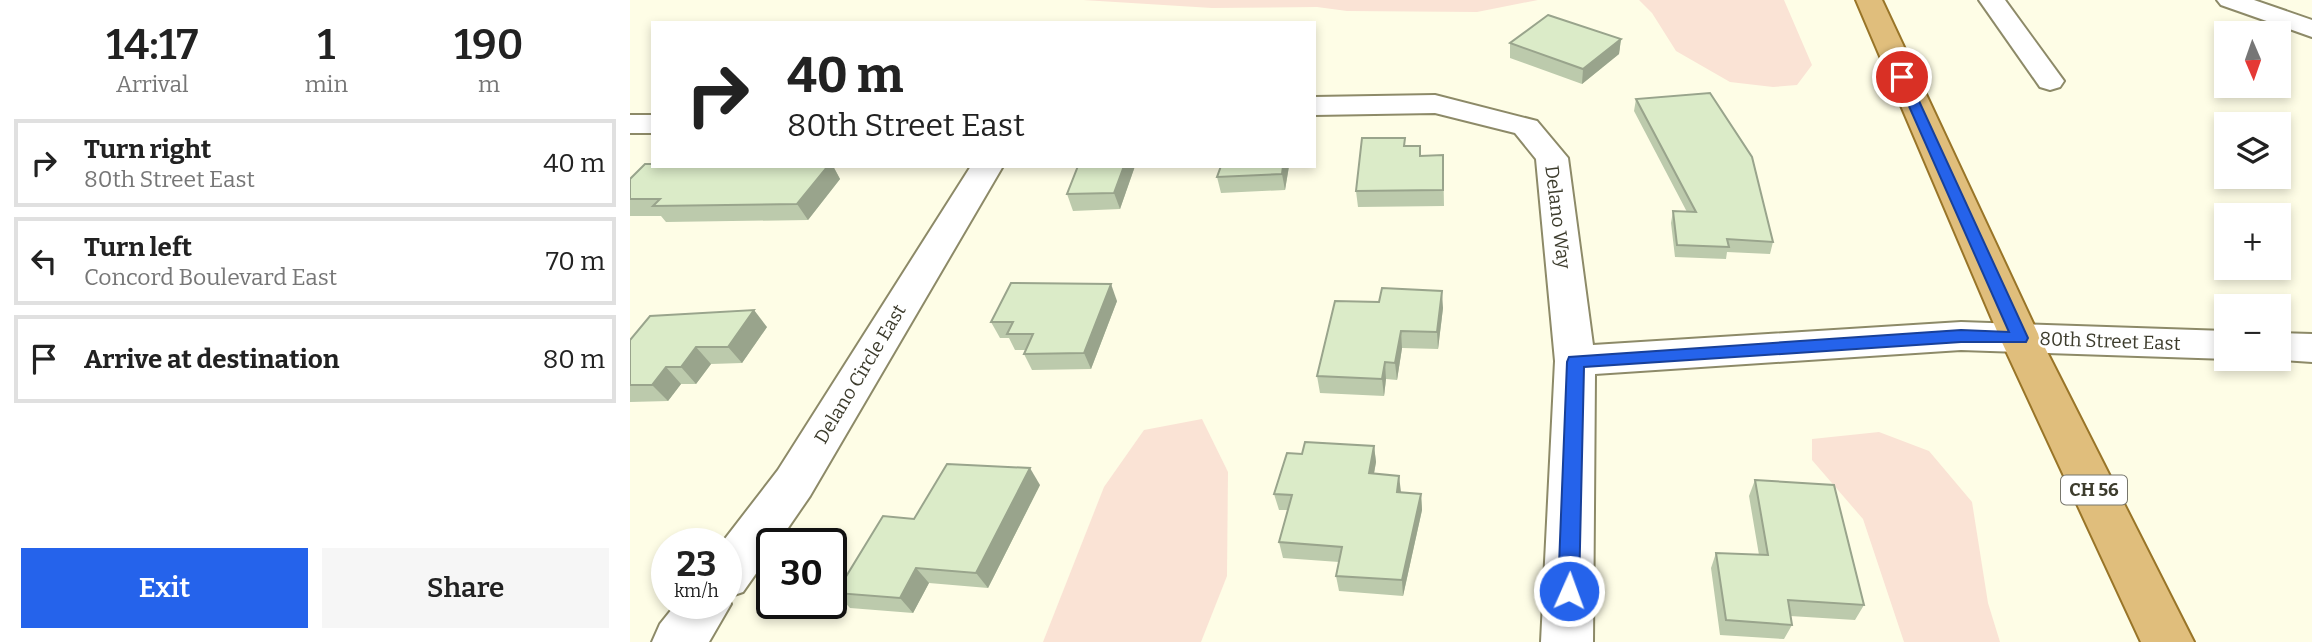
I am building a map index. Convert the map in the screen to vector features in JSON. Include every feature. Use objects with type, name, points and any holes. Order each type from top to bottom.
[{"type":"main road","name":"CH 56","points":[[1869,0],[2020,338],[2168,642]]},
{"type":"street","points":[[1992,0],[2050,81]]},
{"type":"street","points":[[2230,0],[2312,29]]},
{"type":"street","name":"Delano Way","points":[[1316,106],[1435,104],[1526,127],[1552,158],[1575,362],[1567,642]]},
{"type":"street","points":[[630,124],[651,124]]},
{"type":"street","name":"Delano Circle East","points":[[742,554],[794,482],[986,168]]},
{"type":"street","name":"80th Street East","points":[[1575,362],[1961,336],[2214,345]]},
{"type":"street","points":[[2291,347],[2312,348]]},
{"type":"street","points":[[678,642],[695,619]]},
{"type":"shaded area","points":[[1083,0],[1538,0],[1477,12],[1347,11],[1317,7],[1212,8]]},
{"type":"shaded area","points":[[1639,0],[1784,0],[1812,65],[1797,85],[1773,87],[1730,82],[1676,51],[1652,13]]},
{"type":"shaded area","points":[[1202,419],[1228,472],[1227,576],[1201,642],[1043,642],[1104,487],[1144,430]]},
{"type":"shaded area","points":[[1879,432],[1929,451],[1972,502],[1988,603],[2000,642],[1904,642],[1863,519],[1812,460],[1812,439]]},
{"type":"building","points":[[1548,15],[1621,39],[1583,69],[1510,43]]},
{"type":"building","points":[[1710,93],[1752,157],[1773,242],[1727,239],[1729,247],[1677,245],[1673,211],[1696,212],[1636,99]]},
{"type":"building","points":[[1362,138],[1405,138],[1404,146],[1420,146],[1420,156],[1443,155],[1443,190],[1356,191]]},
{"type":"building","points":[[645,164],[651,164],[651,168],[826,168],[797,204],[653,206],[660,199],[630,199],[630,179]]},
{"type":"building","points":[[1077,168],[1123,168],[1114,193],[1067,194]]},
{"type":"building","points":[[1220,168],[1283,168],[1282,174],[1217,177]]},
{"type":"building","points":[[1011,283],[1111,284],[1084,353],[1024,354],[1033,334],[1007,334],[1013,322],[991,322]]},
{"type":"building","points":[[1382,288],[1442,291],[1437,332],[1401,331],[1395,363],[1385,362],[1382,379],[1317,376],[1335,301],[1379,302]]},
{"type":"building","points":[[754,310],[728,347],[696,347],[681,367],[666,367],[652,385],[630,385],[630,340],[650,316]]},
{"type":"building","points":[[1305,442],[1374,446],[1369,473],[1399,476],[1397,492],[1421,494],[1402,580],[1336,576],[1342,547],[1279,542],[1292,495],[1274,494],[1287,453],[1302,454]]},
{"type":"building","points":[[947,464],[1030,468],[976,573],[916,568],[900,598],[847,594],[847,575],[883,516],[914,519]]},
{"type":"building","points":[[1755,480],[1834,485],[1864,605],[1788,600],[1792,625],[1726,620],[1716,553],[1768,555]]},
{"type":"route","points":[[1569,591],[1575,362],[1961,336],[2020,338],[1902,77]]}]
